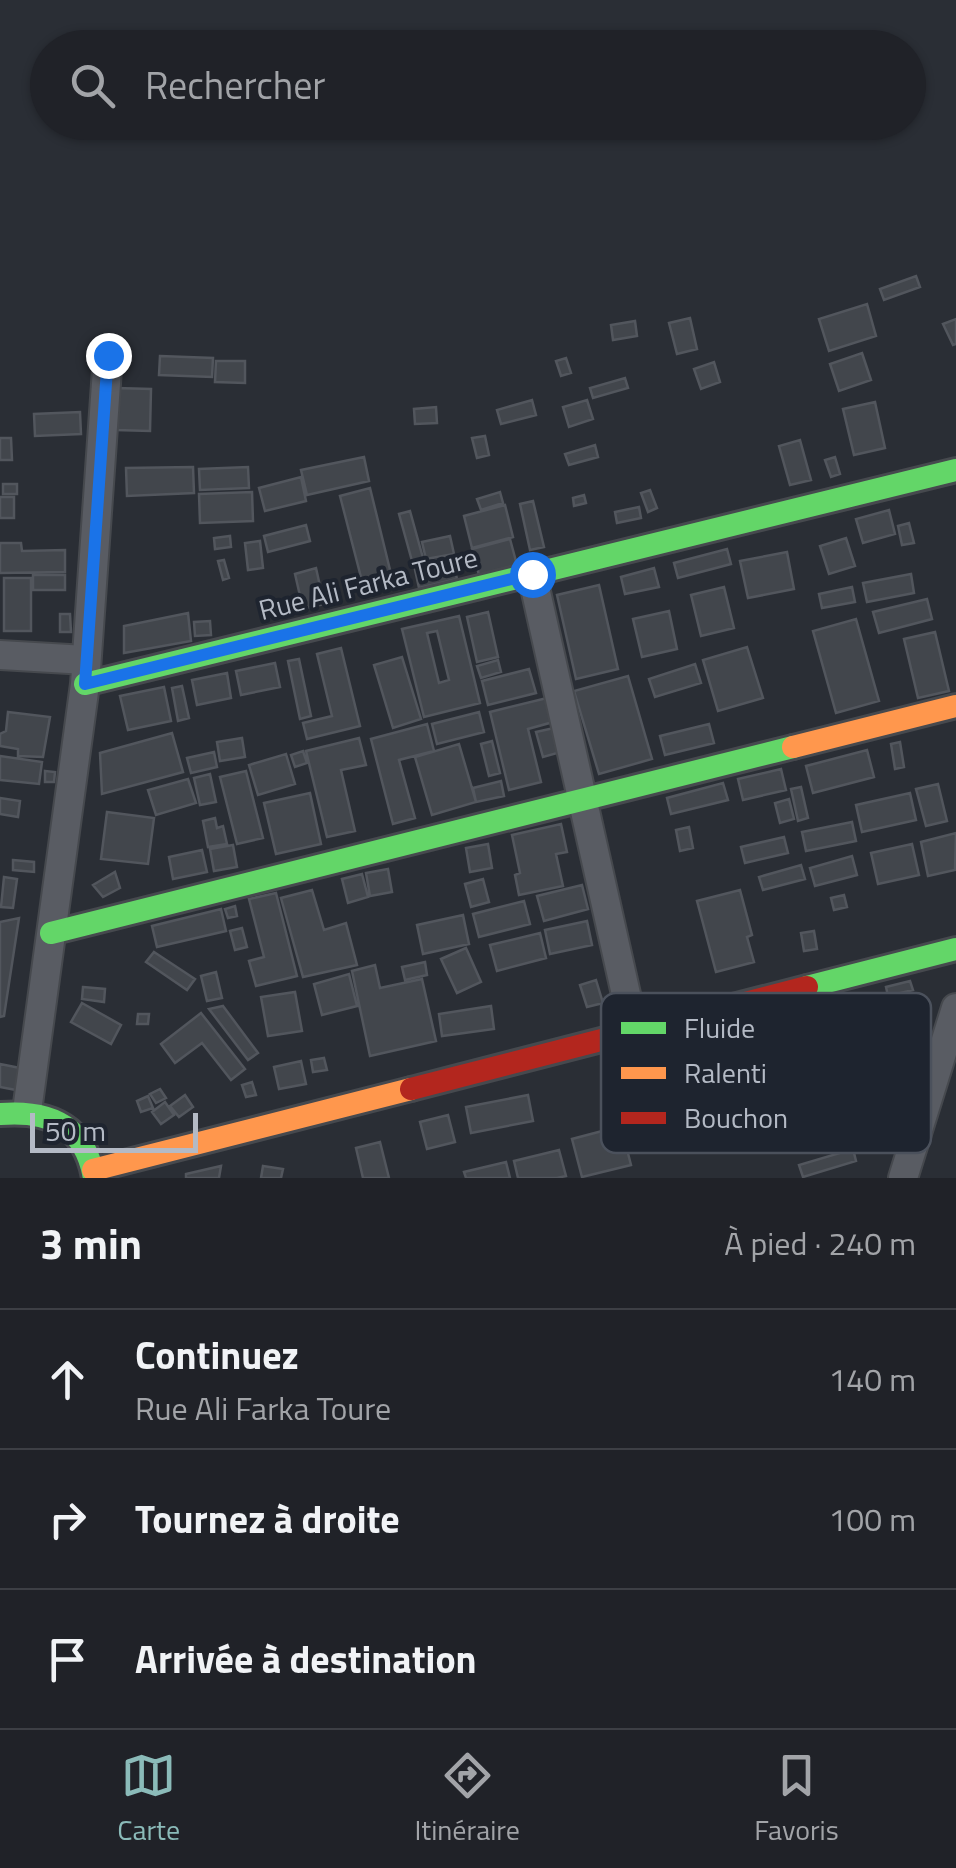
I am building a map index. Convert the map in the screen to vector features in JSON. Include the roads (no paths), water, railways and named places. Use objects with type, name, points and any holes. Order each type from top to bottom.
[{"type":"street","points":[[108,355],[86,672],[51,932],[14,1112],[50,1116],[70,1129],[86,1148],[94,1174],[601,1039]]},
{"type":"street","name":"Rue Ali Farka Toure","points":[[86,672],[532,574],[956,470]]},
{"type":"street","points":[[532,574],[626,993]]},
{"type":"street","points":[[0,655],[86,672]]},
{"type":"street","points":[[51,932],[956,706]]},
{"type":"street","points":[[781,993],[956,949]]},
{"type":"street","points":[[931,1088],[956,1008]]},
{"type":"street","points":[[903,1178],[911,1153]]}]
